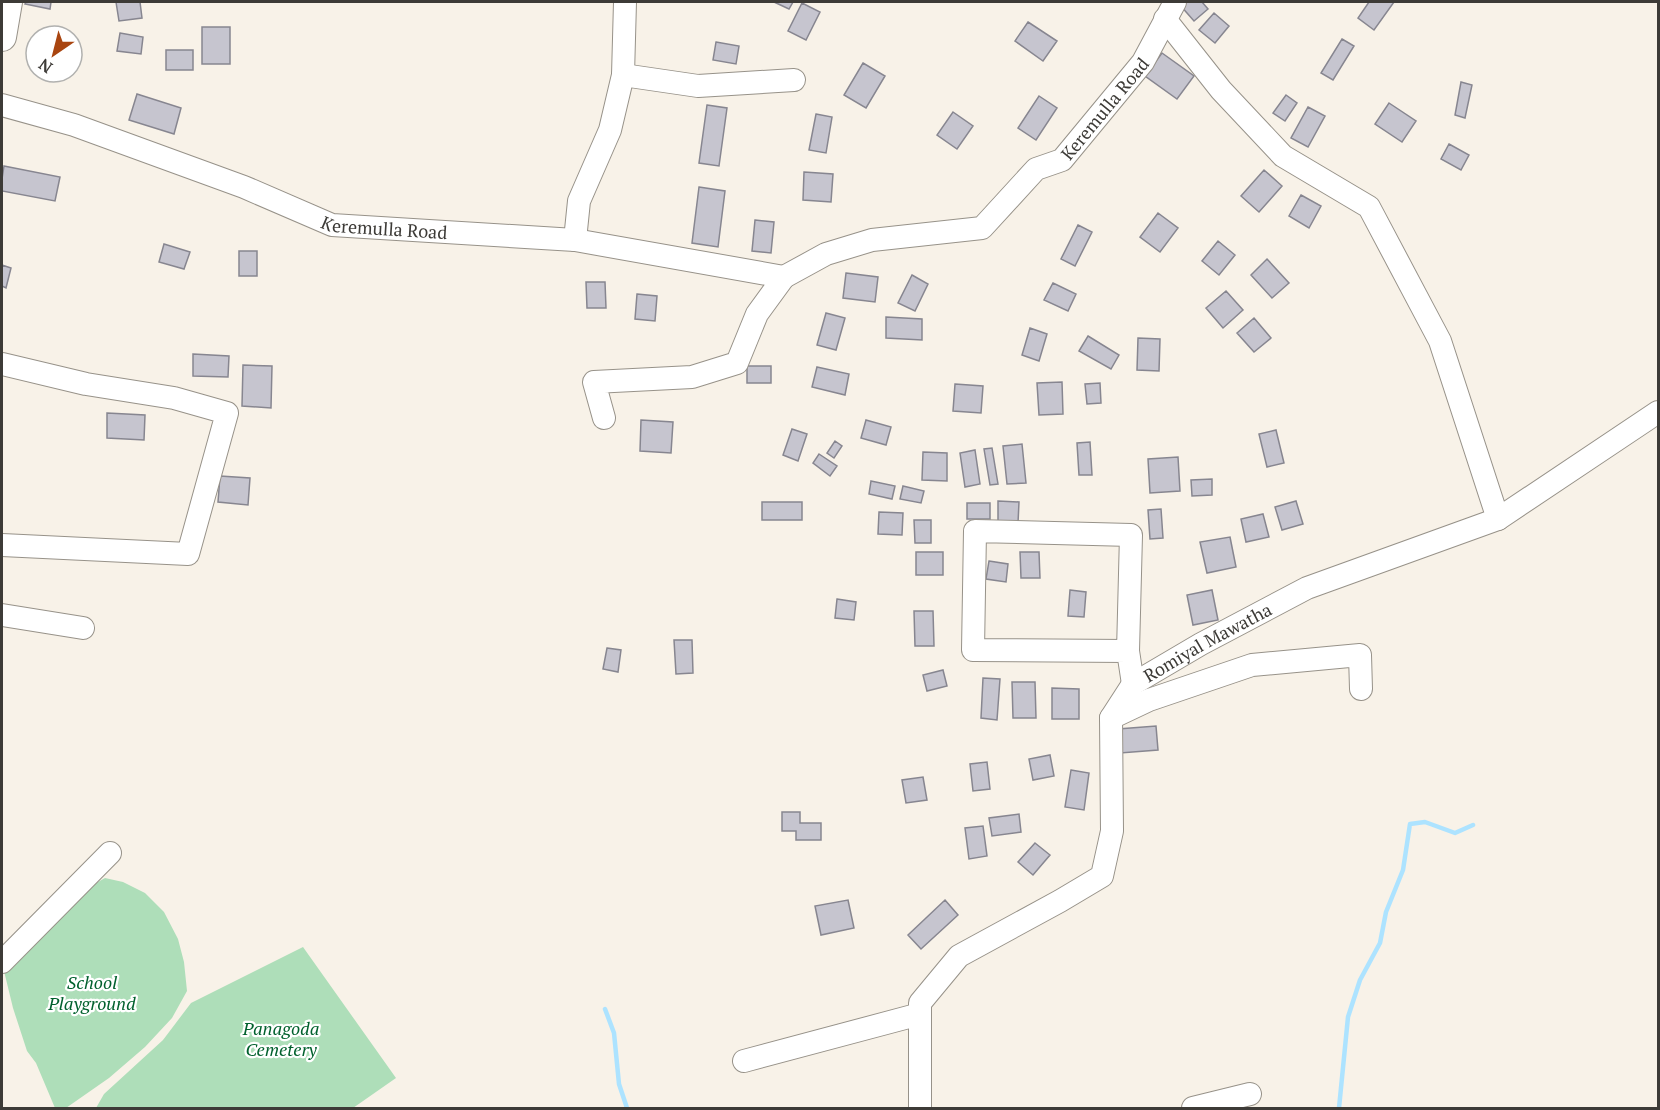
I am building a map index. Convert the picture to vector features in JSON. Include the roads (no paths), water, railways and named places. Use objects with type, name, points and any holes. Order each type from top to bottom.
[{"type":"main road","points":[[2,37],[8,2]]},
{"type":"street","points":[[575,240],[579,201],[610,130],[623,75],[625,2]]},
{"type":"street","points":[[1170,10],[1221,90],[1283,156],[1369,207],[1440,341],[1498,519]]},
{"type":"street","name":"Keremulla Road","points":[[604,417],[594,382],[692,377],[737,363],[757,314],[784,277],[826,254],[872,240],[982,228],[1036,169],[1062,160],[1143,62],[1170,10]]},
{"type":"street","points":[[623,75],[698,86],[794,80]]},
{"type":"street","name":"Keremulla Road","points":[[2,105],[74,125],[244,186],[332,225],[575,240],[784,277]]},
{"type":"street","points":[[2,364],[86,384],[174,398],[227,413],[188,554],[2,545]]},
{"type":"street","name":"Romiyal Mawatha","points":[[1111,718],[1133,684],[1201,644],[1307,588],[1498,519],[1659,412]]},
{"type":"street","points":[[1128,651],[973,650],[975,531],[1131,535],[1128,651],[1133,684]]},
{"type":"street","points":[[2,615],[83,628]]},
{"type":"street","points":[[920,1108],[920,1003],[959,956],[1102,876],[1112,831],[1111,718],[1149,700],[1252,665],[1360,655],[1361,689]]},
{"type":"street","points":[[2,962],[110,853]]},
{"type":"street","points":[[744,1061],[920,1014]]},
{"type":"street","points":[[1193,1108],[1250,1094]]},
{"type":"waterway","points":[[1339,1108],[1348,1017],[1360,980],[1380,943],[1386,912],[1403,870],[1410,824],[1425,822],[1455,833],[1473,825]]},
{"type":"waterway","points":[[605,1009],[614,1033],[619,1084],[627,1108]]},
{"type":"park label","name":"School Playground","points":[[92,992]]},
{"type":"park label","name":"Panagoda Cemetery","points":[[281,1038]]}]
